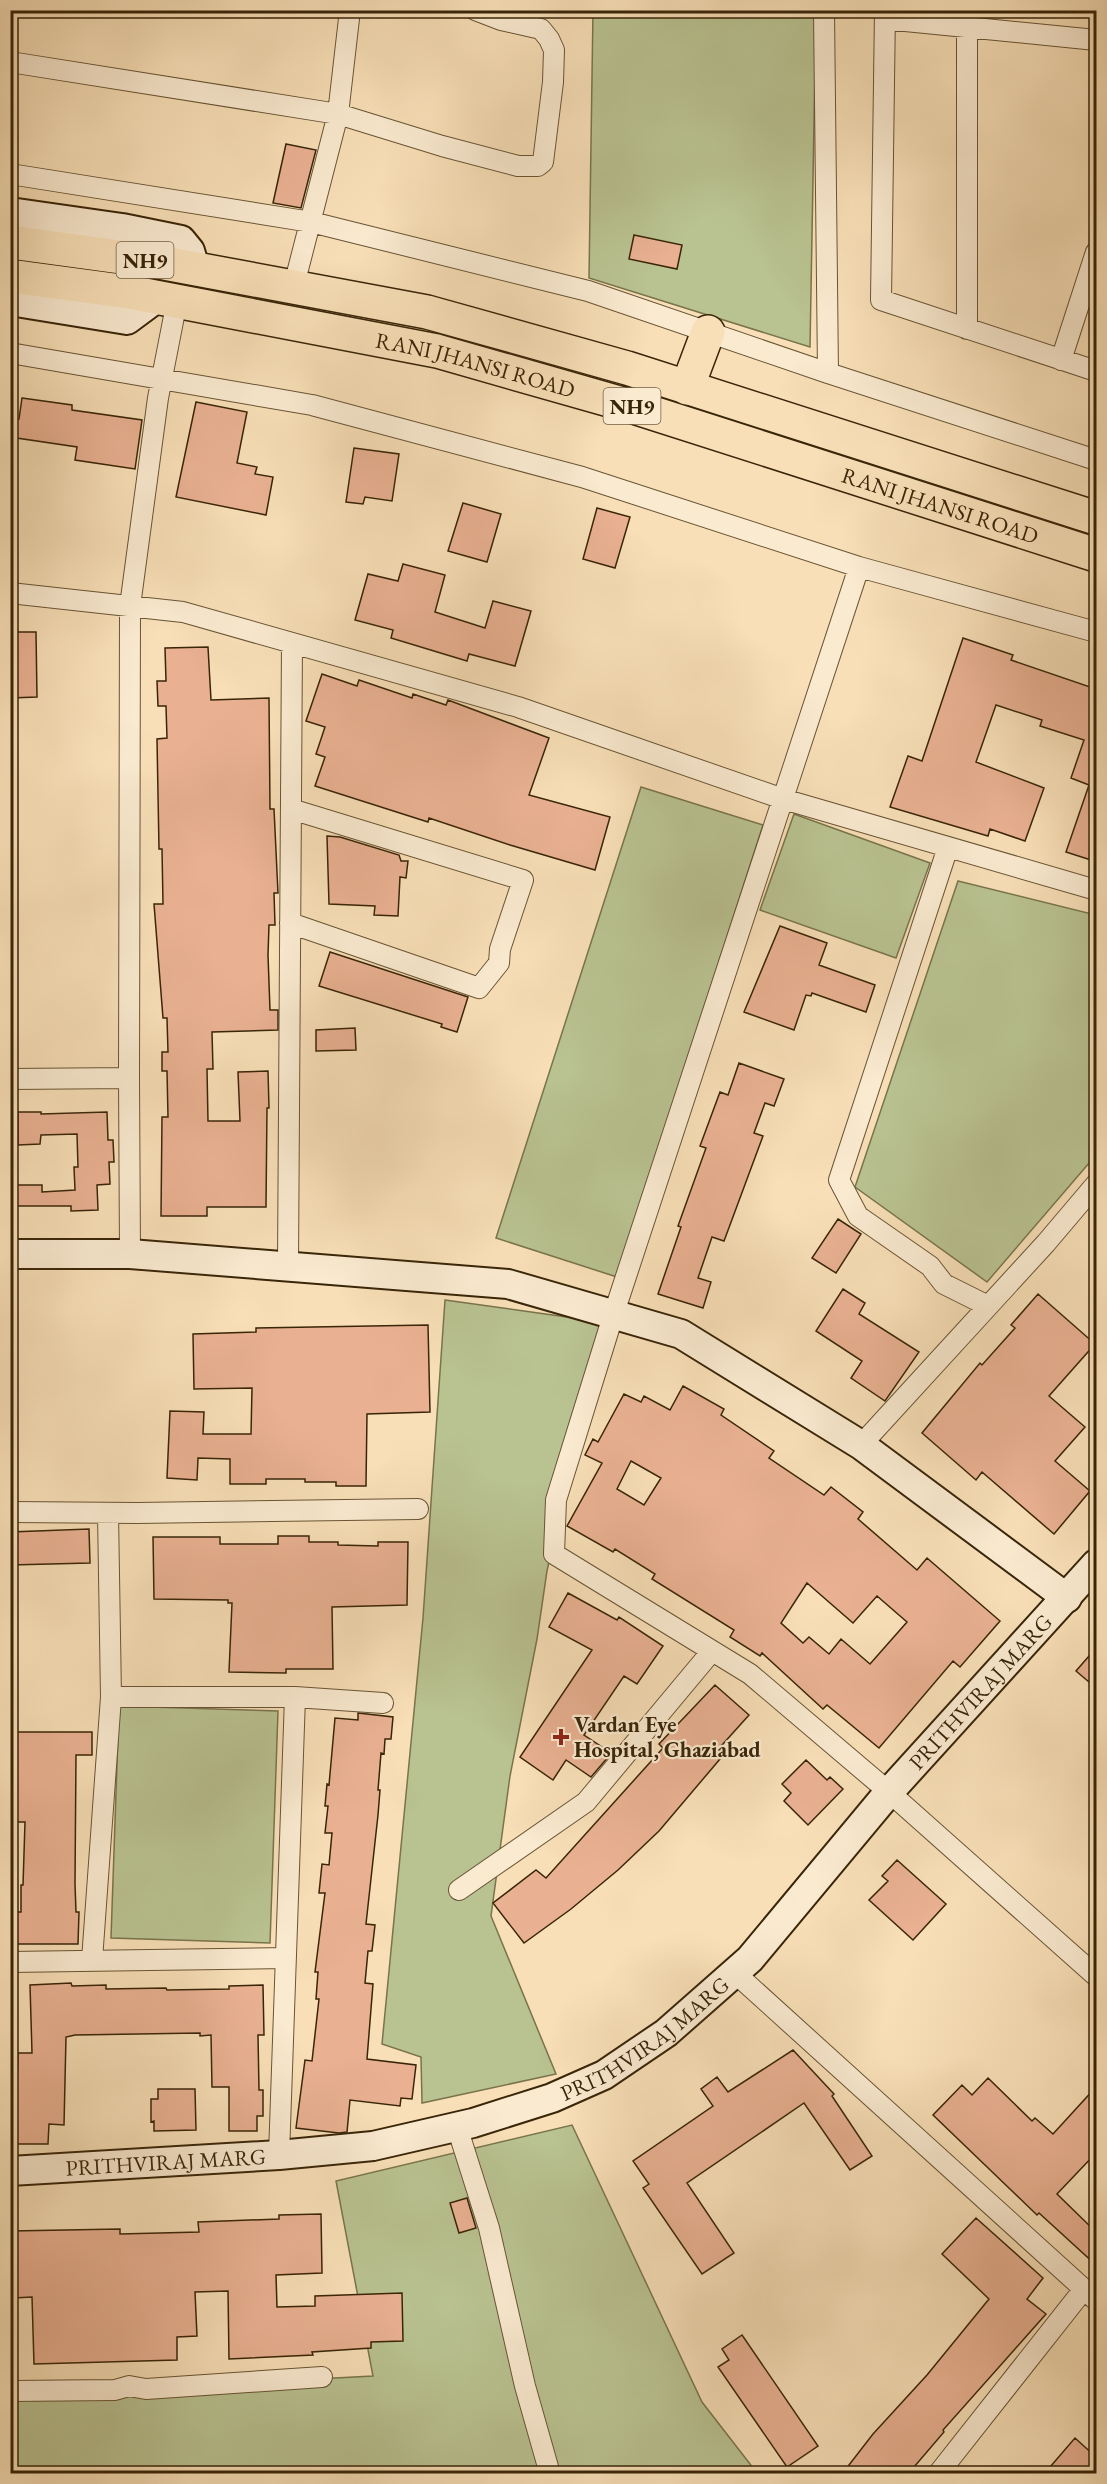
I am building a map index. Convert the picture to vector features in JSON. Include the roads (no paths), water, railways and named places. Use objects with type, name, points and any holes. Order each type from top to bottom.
[{"type":"highway","name":"NH9","points":[[10,242],[195,268]]},
{"type":"highway","name":"RANI JHANSI ROAD","points":[[195,268],[427,312],[687,388],[1096,518]]},
{"type":"highway","name":"NH9","points":[[10,276],[167,299]]},
{"type":"highway","name":"RANI JHANSI ROAD","points":[[167,299],[437,351],[637,408],[1096,555]]},
{"type":"highway","points":[[687,388],[708,332]]},
{"type":"highway","points":[[817,465],[830,433]]},
{"type":"highway","points":[[889,489],[899,455]]},
{"type":"street","points":[[294,285],[338,114],[350,10]]},
{"type":"street","points":[[10,62],[338,114],[442,146],[518,166],[538,166],[543,162],[554,50],[541,29],[501,20],[475,10]]},
{"type":"street","points":[[824,10],[828,373]]},
{"type":"street","points":[[1096,40],[968,27],[885,15],[881,300],[1096,370]]},
{"type":"street","points":[[967,329],[968,27]]},
{"type":"street","points":[[10,174],[311,222],[588,291],[828,373],[1096,460]]},
{"type":"street","points":[[10,212],[122,228],[181,240],[190,251],[195,268]]},
{"type":"street","points":[[1060,360],[1096,252]]},
{"type":"street","points":[[10,301],[127,320],[167,299]]},
{"type":"street","points":[[130,1254],[130,606],[161,380],[167,299]]},
{"type":"street","points":[[10,353],[324,408],[582,477],[859,567],[1096,632]]},
{"type":"street","points":[[859,567],[613,1316],[556,1500],[554,1554],[750,1674],[889,1792],[1096,1976]]},
{"type":"street","points":[[10,593],[183,612],[518,707],[783,799],[1096,890]]},
{"type":"street","points":[[288,1265],[292,643]]},
{"type":"street","points":[[290,923],[479,988],[499,963],[500,949],[523,880],[291,809]]},
{"type":"street","points":[[948,847],[839,1180],[858,1216],[930,1266],[944,1284],[988,1306]]},
{"type":"street","points":[[10,1079],[129,1078]]},
{"type":"street","points":[[861,1445],[1096,1184]]},
{"type":"street","points":[[10,1254],[130,1254],[508,1284],[681,1334],[861,1445],[1067,1598]]},
{"type":"street","points":[[10,1512],[418,1509]]},
{"type":"street","points":[[92,1960],[111,1697],[108,1513]]},
{"type":"street","name":"PRITHVIRAJ MARG","points":[[10,2171],[279,2156],[373,2146],[457,2127],[552,2098],[604,2075],[666,2033],[750,1959],[889,1792],[1096,1564]]},
{"type":"street","points":[[459,1890],[586,1802],[712,1651]]},
{"type":"street","points":[[111,1697],[295,1697],[383,1703]]},
{"type":"street","points":[[279,2156],[295,1697]]},
{"type":"street","points":[[10,1962],[286,1958]]},
{"type":"street","points":[[735,1974],[1090,2295],[938,2474]]},
{"type":"street","points":[[457,2127],[489,2228],[525,2386],[550,2474]]},
{"type":"street","points":[[10,2391],[115,2390],[129,2386],[146,2389],[322,2377]]},
{"type":"place","name":"Vardan Eye Hospital, Ghaziabad","points":[[561,1737]]}]
